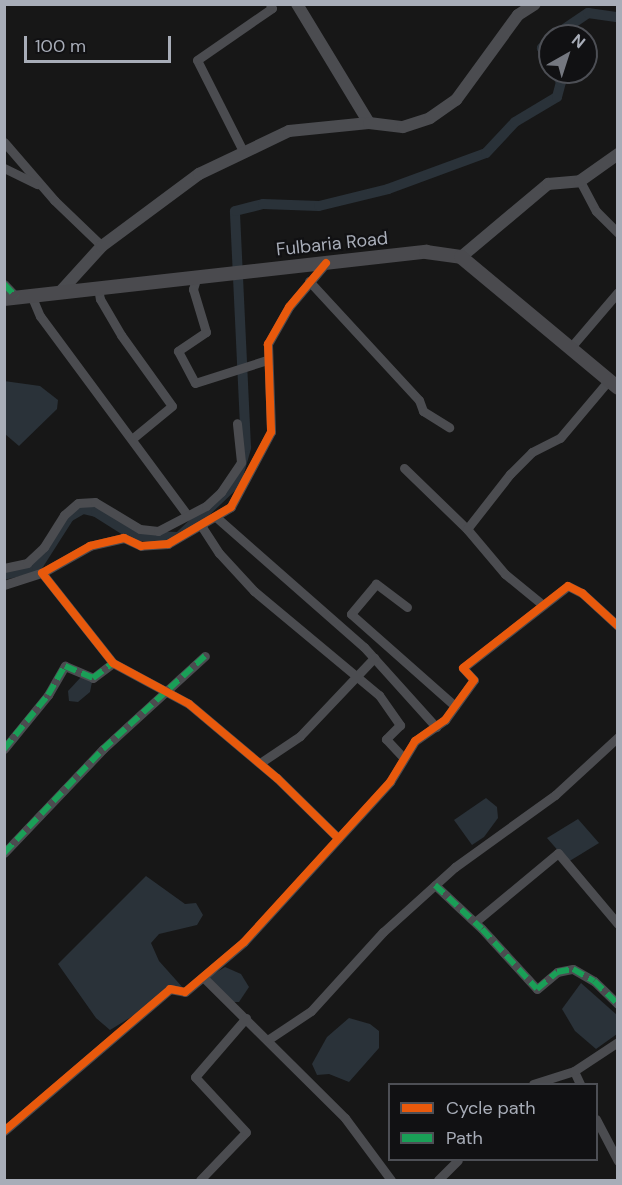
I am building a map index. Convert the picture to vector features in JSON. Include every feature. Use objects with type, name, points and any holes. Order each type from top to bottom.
[{"type":"main road","name":"Fulbaria Road","points":[[10,298],[98,286],[426,252],[461,257]]},
{"type":"main road","points":[[461,257],[613,384]]},
{"type":"street","points":[[244,153],[197,60],[272,8],[270,4]]},
{"type":"street","points":[[297,4],[369,123]]},
{"type":"street","points":[[61,291],[102,246],[199,174],[289,131],[369,123],[403,127],[430,118],[456,100],[518,15],[535,4]]},
{"type":"street","points":[[4,142],[41,187],[102,246]]},
{"type":"street","points":[[461,257],[548,184],[580,181],[618,154]]},
{"type":"street","points":[[4,168],[41,187]]},
{"type":"street","points":[[580,181],[596,211],[618,233]]},
{"type":"street","points":[[4,585],[42,573],[90,546],[124,538],[141,546],[168,544],[202,527],[231,507],[271,432],[267,360],[274,333],[309,281],[326,263]]},
{"type":"street","points":[[197,276],[193,289],[206,332],[178,351],[195,383],[267,360]]},
{"type":"street","points":[[309,281],[419,400],[423,411],[449,427]]},
{"type":"street","points":[[4,284],[10,298]]},
{"type":"street","points":[[98,286],[100,299],[121,335],[172,406],[133,438]]},
{"type":"street","points":[[570,347],[618,292]]},
{"type":"street","points":[[31,295],[40,316],[133,438],[187,516]]},
{"type":"street","points":[[467,529],[510,474],[532,452],[560,438],[613,384]]},
{"type":"street","points":[[4,568],[27,563],[44,547],[64,515],[78,503],[95,501],[140,529],[158,531],[206,506],[234,476],[241,462],[237,423]]},
{"type":"street","points":[[404,468],[467,529],[505,574],[543,605]]},
{"type":"street","points":[[216,517],[374,658],[436,727]]},
{"type":"street","points":[[202,527],[219,553],[254,591],[358,677],[398,718],[400,725],[386,739],[404,758]]},
{"type":"street","points":[[42,573],[114,663],[166,694],[189,704],[260,763],[339,838]]},
{"type":"street","points":[[407,607],[376,584],[351,614],[455,706]]},
{"type":"street","points":[[4,1131],[170,989],[185,992],[244,942],[390,782],[415,741],[436,727],[455,706],[474,679],[463,668],[568,586],[582,594],[618,627]]},
{"type":"street","points":[[4,853],[103,749],[166,694],[205,656]]},
{"type":"street","points":[[260,763],[300,736],[374,658]]},
{"type":"street","points":[[4,748],[48,695],[65,666],[93,678],[114,663]]},
{"type":"street","points":[[269,1039],[311,1011],[383,932],[435,885],[555,795],[618,737]]},
{"type":"street","points":[[475,922],[558,854],[618,924]]},
{"type":"street","points":[[435,885],[475,922],[537,989],[557,972],[573,969],[594,981],[618,1004]]},
{"type":"street","points":[[203,977],[269,1039],[345,1118],[391,1180]]},
{"type":"street","points":[[200,1180],[246,1132],[195,1083],[195,1077],[246,1018]]},
{"type":"street","points":[[536,1083],[574,1071],[618,1042]]},
{"type":"street","points":[[574,1071],[580,1083]]},
{"type":"street","points":[[598,1121],[618,1161]]},
{"type":"street","points":[[438,1180],[457,1161]]},
{"type":"shaded area","points":[[4,381],[40,386],[58,400],[57,409],[19,446],[5,434]]},
{"type":"shaded area","points":[[82,676],[92,682],[90,692],[78,702],[69,701],[68,691]]},
{"type":"shaded area","points":[[486,798],[497,807],[498,818],[484,837],[472,845],[454,820]]},
{"type":"shaded area","points":[[578,819],[599,843],[568,862],[547,838]]},
{"type":"shaded area","points":[[146,876],[185,904],[196,903],[203,915],[197,925],[159,934],[151,943],[159,961],[184,989],[177,989],[110,1030],[96,1018],[58,964]]},
{"type":"shaded area","points":[[225,967],[241,974],[249,987],[239,1002],[234,1002],[207,978]]},
{"type":"shaded area","points":[[581,983],[617,1015],[617,1034],[596,1049],[575,1031],[562,1009]]},
{"type":"shaded area","points":[[349,1018],[370,1024],[379,1031],[379,1048],[349,1082],[329,1074],[317,1075],[312,1064],[327,1037]]},
{"type":"waterway","points":[[572,24],[588,13],[618,17]]},
{"type":"waterway","points":[[4,575],[37,567],[69,517],[83,509],[96,512],[134,536],[179,537],[236,483],[246,447],[235,211],[263,204],[319,206],[388,189],[486,153],[515,122],[557,97],[560,84]]},
{"type":"marked path","points":[[4,284],[16,297]]},
{"type":"marked path","points":[[4,853],[103,749],[205,656]]},
{"type":"marked path","points":[[4,749],[48,695],[65,666],[93,678],[113,663]]},
{"type":"marked path","points":[[435,885],[482,929],[537,989],[557,972],[573,969],[594,981],[618,1004]]},
{"type":"cycle path","points":[[326,263],[289,307],[268,344],[271,432],[231,507],[168,544],[141,546],[124,538],[90,546],[42,573],[113,663],[189,704],[277,778],[338,838]]},
{"type":"cycle path","points":[[4,1131],[170,989],[185,992],[244,942],[390,782],[415,741],[445,720],[474,680],[463,668],[568,586],[582,593],[618,626]]}]
